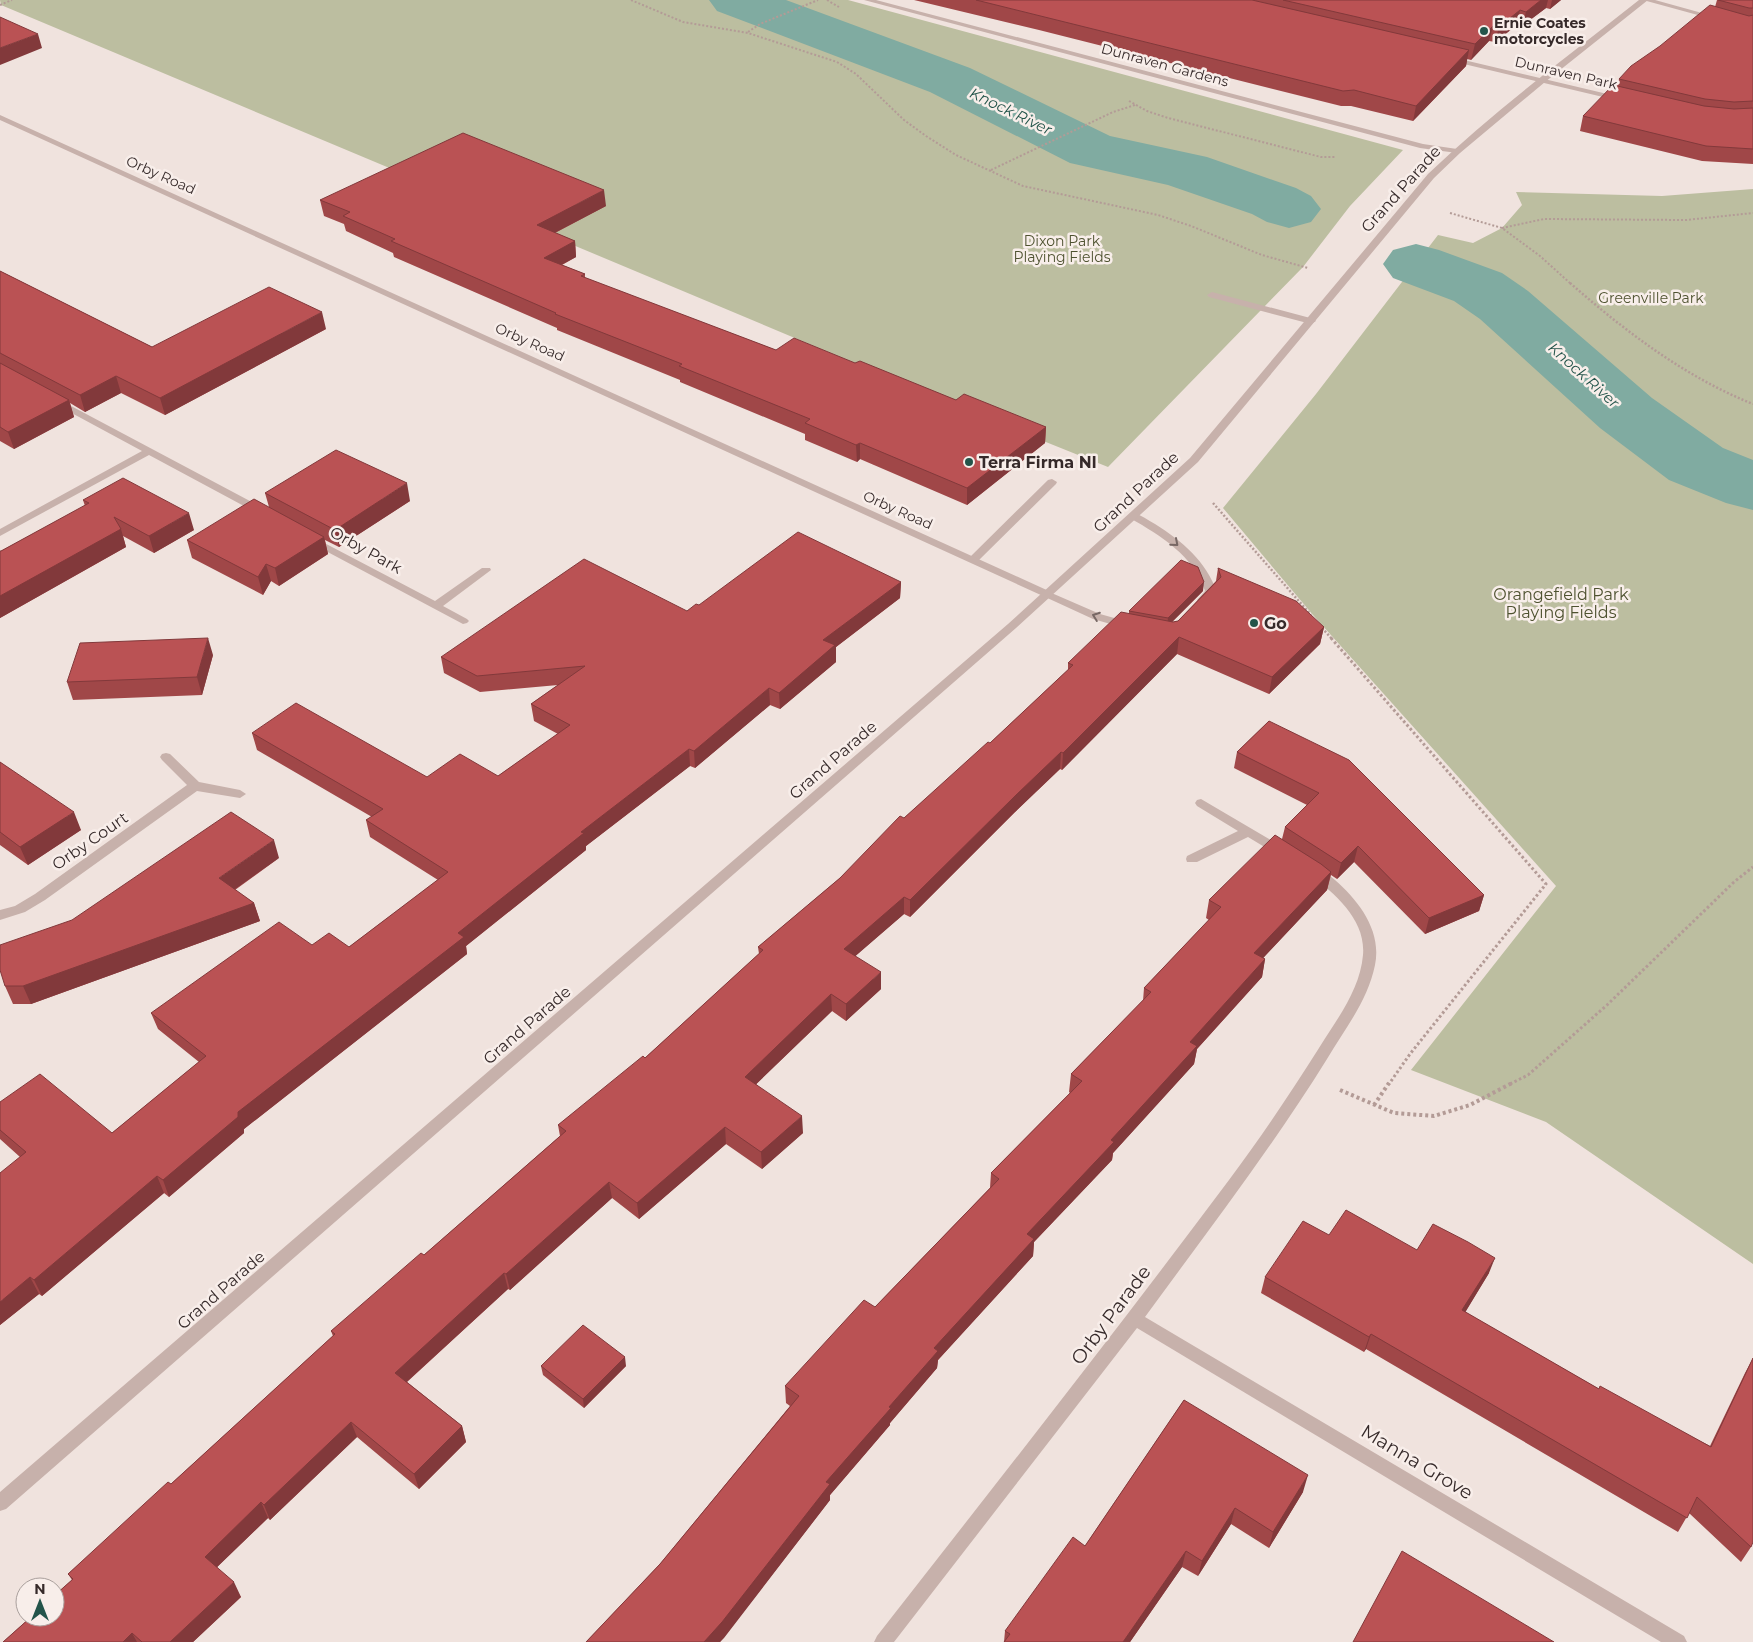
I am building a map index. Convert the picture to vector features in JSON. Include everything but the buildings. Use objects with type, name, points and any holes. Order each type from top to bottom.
[{"type":"street","name":"Dunraven Gardens","points":[[868,0],[1423,146],[1457,151]]},
{"type":"street","name":"Grand Parade","points":[[0,1503],[1047,594],[1134,516],[1194,460],[1312,321],[1373,243],[1431,176],[1457,151],[1542,80],[1645,0]]},
{"type":"street","points":[[1645,0],[1728,21]]},
{"type":"street","name":"Dunraven Park","points":[[1438,55],[1624,100]]},
{"type":"street","name":"Orby Road","points":[[0,117],[974,559],[1072,607],[1114,623],[1142,628]]},
{"type":"street","points":[[1212,295],[1312,321]]},
{"type":"street","points":[[44,395],[271,517]]},
{"type":"street","points":[[0,533],[149,451]]},
{"type":"street","points":[[974,559],[1052,482]]},
{"type":"street","points":[[1134,516],[1159,530],[1190,556],[1209,581],[1211,592],[1198,606]]},
{"type":"street","name":"Orby Park","points":[[305,536],[463,621]]},
{"type":"street","points":[[435,606],[486,570]]},
{"type":"street","points":[[166,758],[195,786],[240,794]]},
{"type":"street","name":"Orby Court","points":[[0,915],[20,909],[40,897],[195,786]]},
{"type":"street","name":"Orby Parade","points":[[883,1642],[1134,1319],[1284,1116],[1355,1002],[1364,983],[1370,950],[1367,933],[1357,913],[1334,886],[1299,861],[1200,803]]},
{"type":"street","points":[[1192,859],[1247,832]]},
{"type":"street","name":"Manna Grove","points":[[1134,1319],[1678,1642]]},
{"type":"path","points":[[0,5],[12,0]]},
{"type":"path","points":[[631,0],[683,22],[748,32],[837,62],[856,74],[904,120],[926,136],[956,154],[1023,186],[1158,215],[1191,226],[1262,255],[1308,268]]},
{"type":"path","points":[[748,32],[760,24],[818,0]]},
{"type":"path","points":[[990,171],[1036,147],[1113,112],[1135,105]]},
{"type":"path","points":[[1450,213],[1502,228],[1540,256],[1603,312],[1660,354],[1723,392],[1753,404]]},
{"type":"path","points":[[1502,228],[1544,219],[1686,220],[1753,213]]},
{"type":"path","points":[[1213,503],[1546,884],[1410,1054],[1374,1105]]},
{"type":"path","points":[[1309,1077],[1394,1113],[1434,1116],[1470,1105],[1528,1075],[1607,1005],[1734,882],[1753,867]]},
{"type":"green space","name":"Dixon Park Playing Fields","points":[[0,0],[848,0],[1403,150],[1350,206],[1303,267],[1108,467],[964,409],[1,5]]},
{"type":"green space","name":"Orangefield Park Playing Fields","points":[[1753,189],[1753,1264],[1546,1122],[1411,1070],[1556,886],[1313,615],[1223,508],[1316,394],[1438,235],[1473,243],[1502,228],[1522,205],[1516,192],[1662,196]]},
{"type":"waterway","name":"Knock River","points":[[736,0],[950,80],[1091,150],[1185,170],[1274,201],[1289,209]]},
{"type":"waterway","name":"Knock River","points":[[1416,264],[1478,287],[1504,305],[1626,413],[1696,464],[1753,487]]},
{"type":"place","name":"Ernie Coates motorcycles","points":[[1484,31]]},
{"type":"place","name":"Terra Firma NI","points":[[969,462]]},
{"type":"place","name":"Go","points":[[1254,623]]},
{"type":"park label","name":"Greenville Park","points":[[1651,298]]}]
